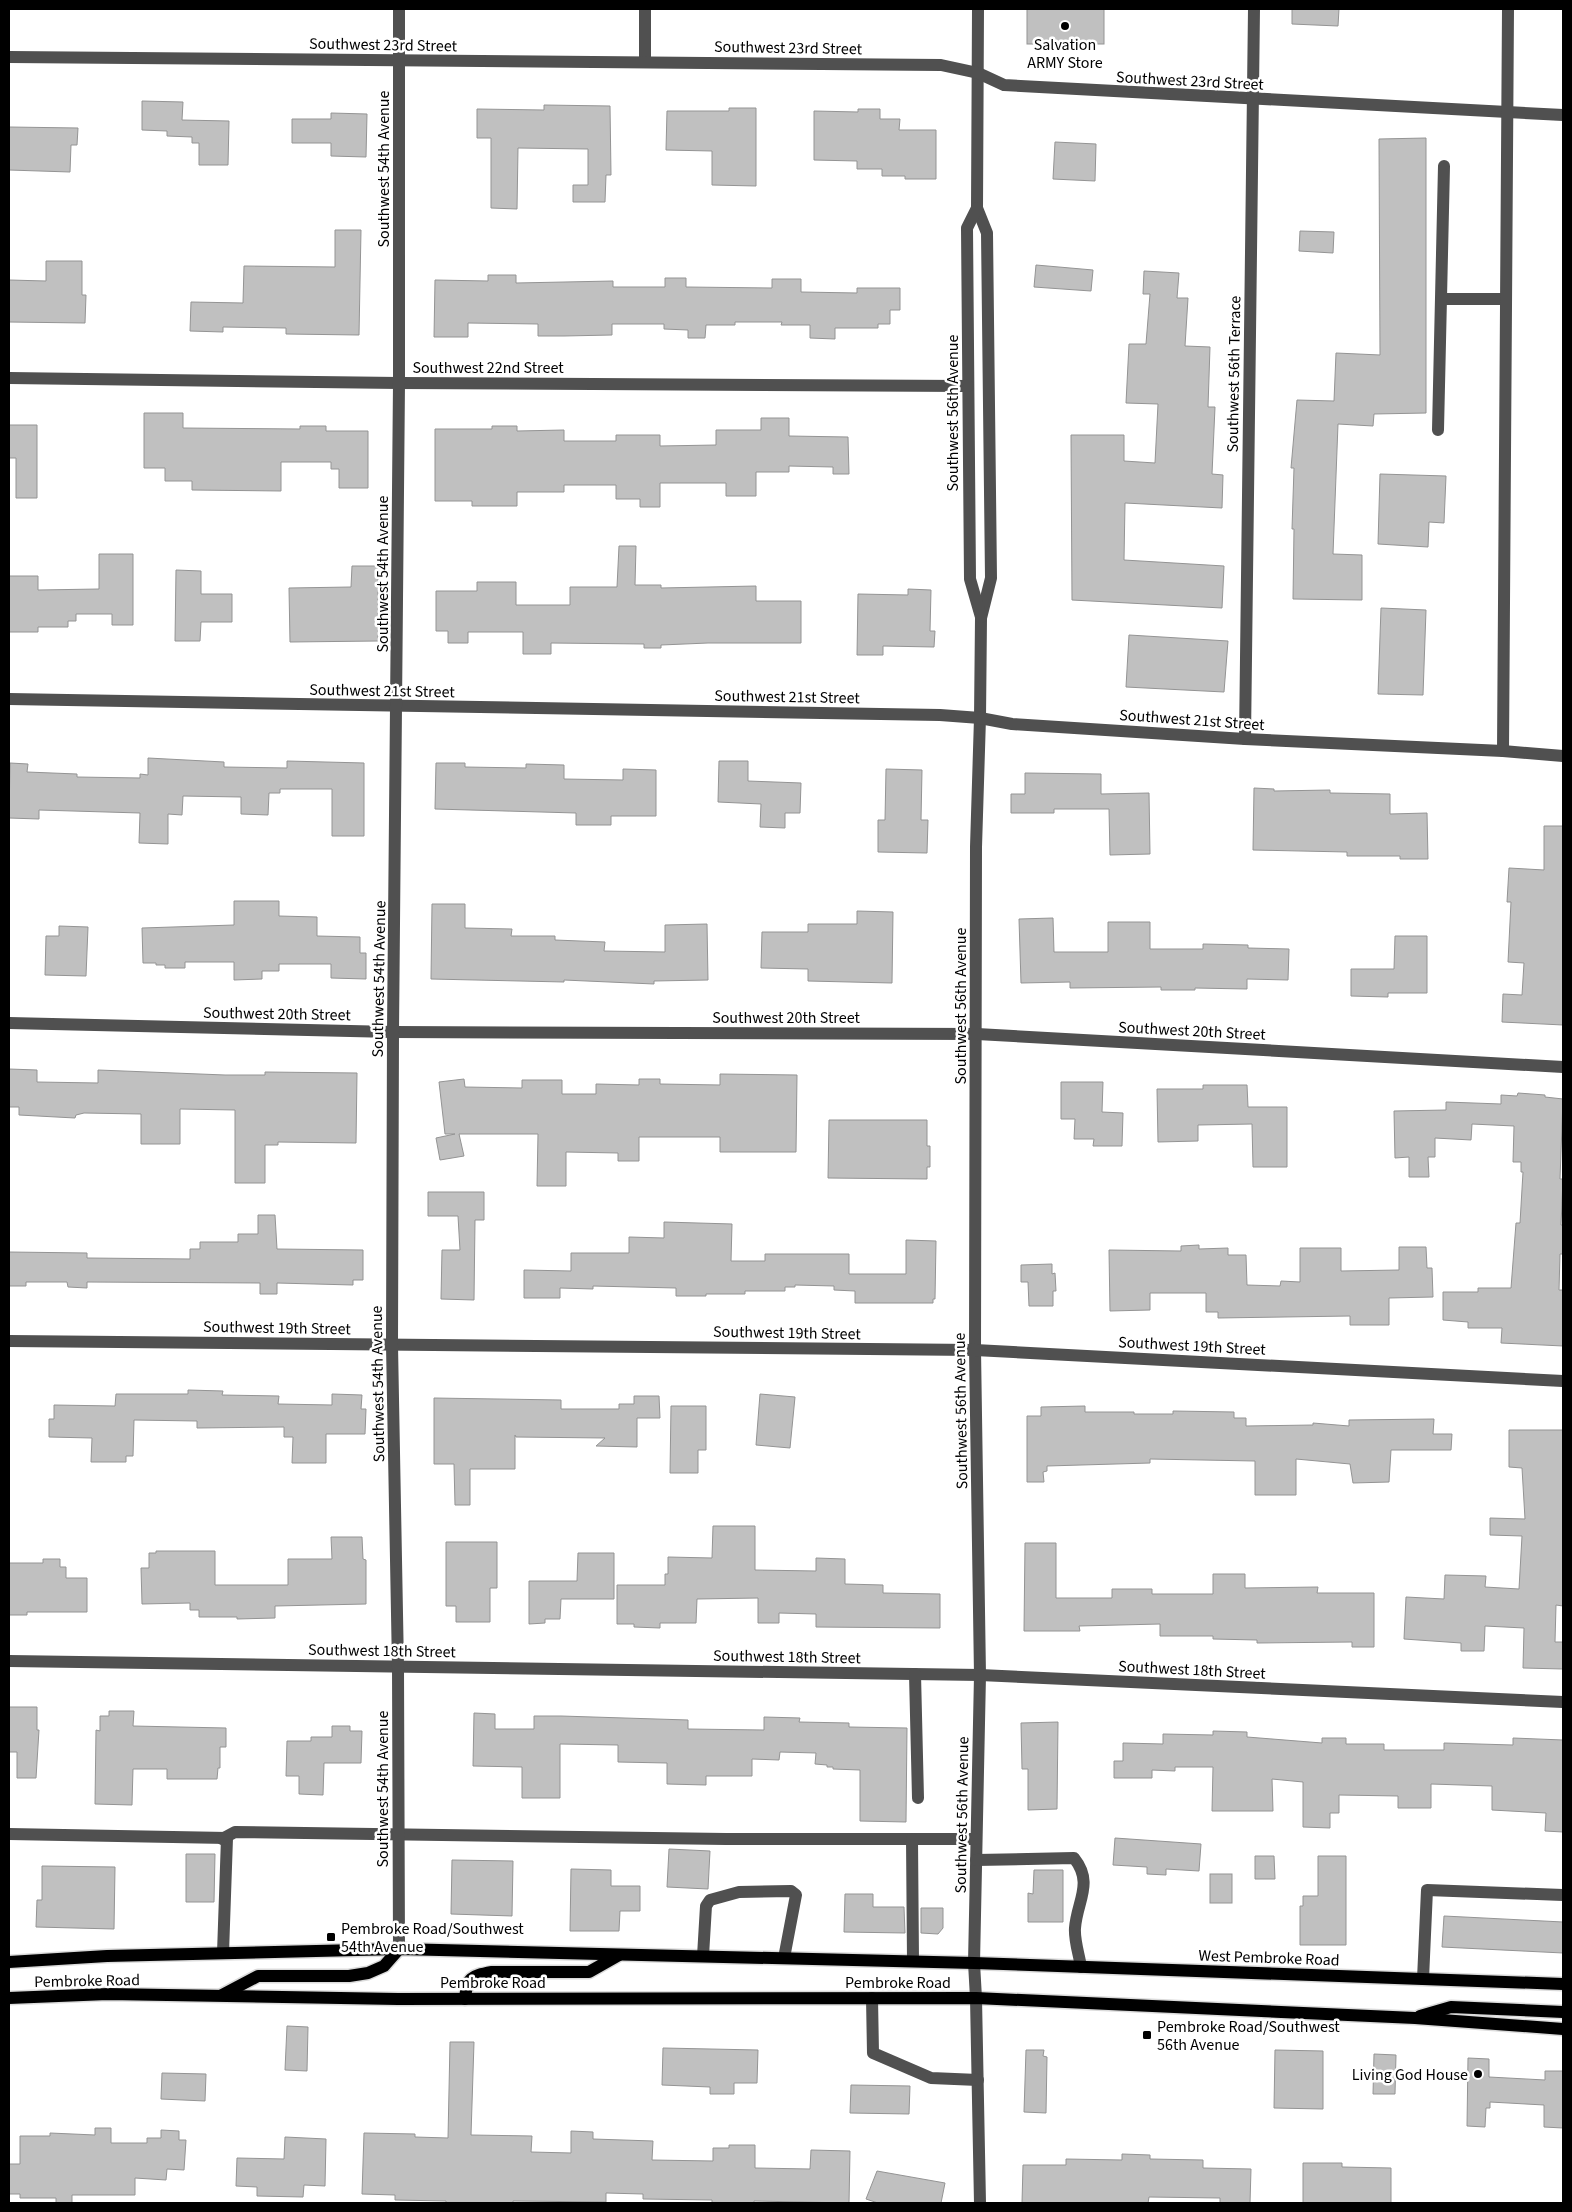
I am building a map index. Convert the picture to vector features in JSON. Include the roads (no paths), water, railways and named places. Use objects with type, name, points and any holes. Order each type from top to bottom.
[{"type":"main road","name":"Pembroke Road","points":[[9,1962],[107,1956],[398,1949],[974,1962]]},
{"type":"main road","points":[[220,1996],[258,1976],[349,1976],[368,1973],[384,1966],[398,1949]]},
{"type":"main road","points":[[465,1998],[468,1983],[477,1975],[492,1972],[589,1972],[619,1955]]},
{"type":"main road","name":"West Pembroke Road","points":[[974,1962],[1563,1984]]},
{"type":"main road","name":"Pembroke Road","points":[[9,1998],[108,1994],[465,1998],[976,1998]]},
{"type":"main road","points":[[976,1998],[1415,2018],[1563,2029]]},
{"type":"main road","points":[[1415,2018],[1452,2007],[1563,2012]]},
{"type":"street","name":"Southwest 54th Avenue","points":[[398,1949],[398,1667],[392,1344],[393,1032],[398,706],[399,9]]},
{"type":"street","points":[[645,9],[645,62]]},
{"type":"street","name":"Southwest 56th Avenue","points":[[978,9],[977,208],[987,233],[991,578],[981,618],[976,847],[975,1350],[980,1675],[974,1962],[980,2203]]},
{"type":"street","name":"Southwest 56th Terrace","points":[[1245,739],[1254,9]]},
{"type":"street","points":[[1503,751],[1508,9]]},
{"type":"street","name":"Southwest 23rd Street","points":[[9,57],[941,65],[978,73],[1004,85],[1563,116]]},
{"type":"street","points":[[1438,430],[1444,166]]},
{"type":"street","name":"Southwest 56th Avenue","points":[[977,208],[968,228],[968,386],[970,580],[981,618]]},
{"type":"street","points":[[1442,299],[1506,299]]},
{"type":"street","name":"Southwest 22nd Street","points":[[9,378],[399,383],[968,386]]},
{"type":"street","name":"Southwest 21st Street","points":[[9,699],[931,714],[980,718],[1012,724],[1245,739],[1503,751],[1563,756]]},
{"type":"street","name":"Southwest 20th Street","points":[[9,1023],[393,1032],[977,1034],[1563,1067]]},
{"type":"street","name":"Southwest 19th Street","points":[[9,1341],[975,1350],[1563,1381]]},
{"type":"street","name":"Southwest 18th Street","points":[[9,1661],[980,1675],[1563,1702]]},
{"type":"street","points":[[915,1674],[918,1798]]},
{"type":"street","points":[[222,1838],[235,1832],[726,1839],[976,1839]]},
{"type":"street","points":[[9,1834],[227,1838],[223,1953]]},
{"type":"street","points":[[912,1839],[913,1961]]},
{"type":"street","points":[[976,1860],[1074,1858],[1082,1868],[1084,1894],[1075,1930],[1081,1967]]},
{"type":"street","points":[[1423,1979],[1427,1890],[1563,1895]]},
{"type":"street","points":[[704,1956],[706,1906],[710,1900],[739,1892],[791,1891],[796,1895],[784,1958]]},
{"type":"street","points":[[872,1998],[873,2053],[931,2078],[978,2080]]},
{"type":"place","name":"Salvation ARMY Store","points":[[1065,26]]},
{"type":"place","name":"Pembroke Road/Southwest 54th Avenue","points":[[331,1937]]},
{"type":"place","name":"Pembroke Road/Southwest 56th Avenue","points":[[1147,2035]]},
{"type":"place","name":"Living God House","points":[[1478,2074]]}]
